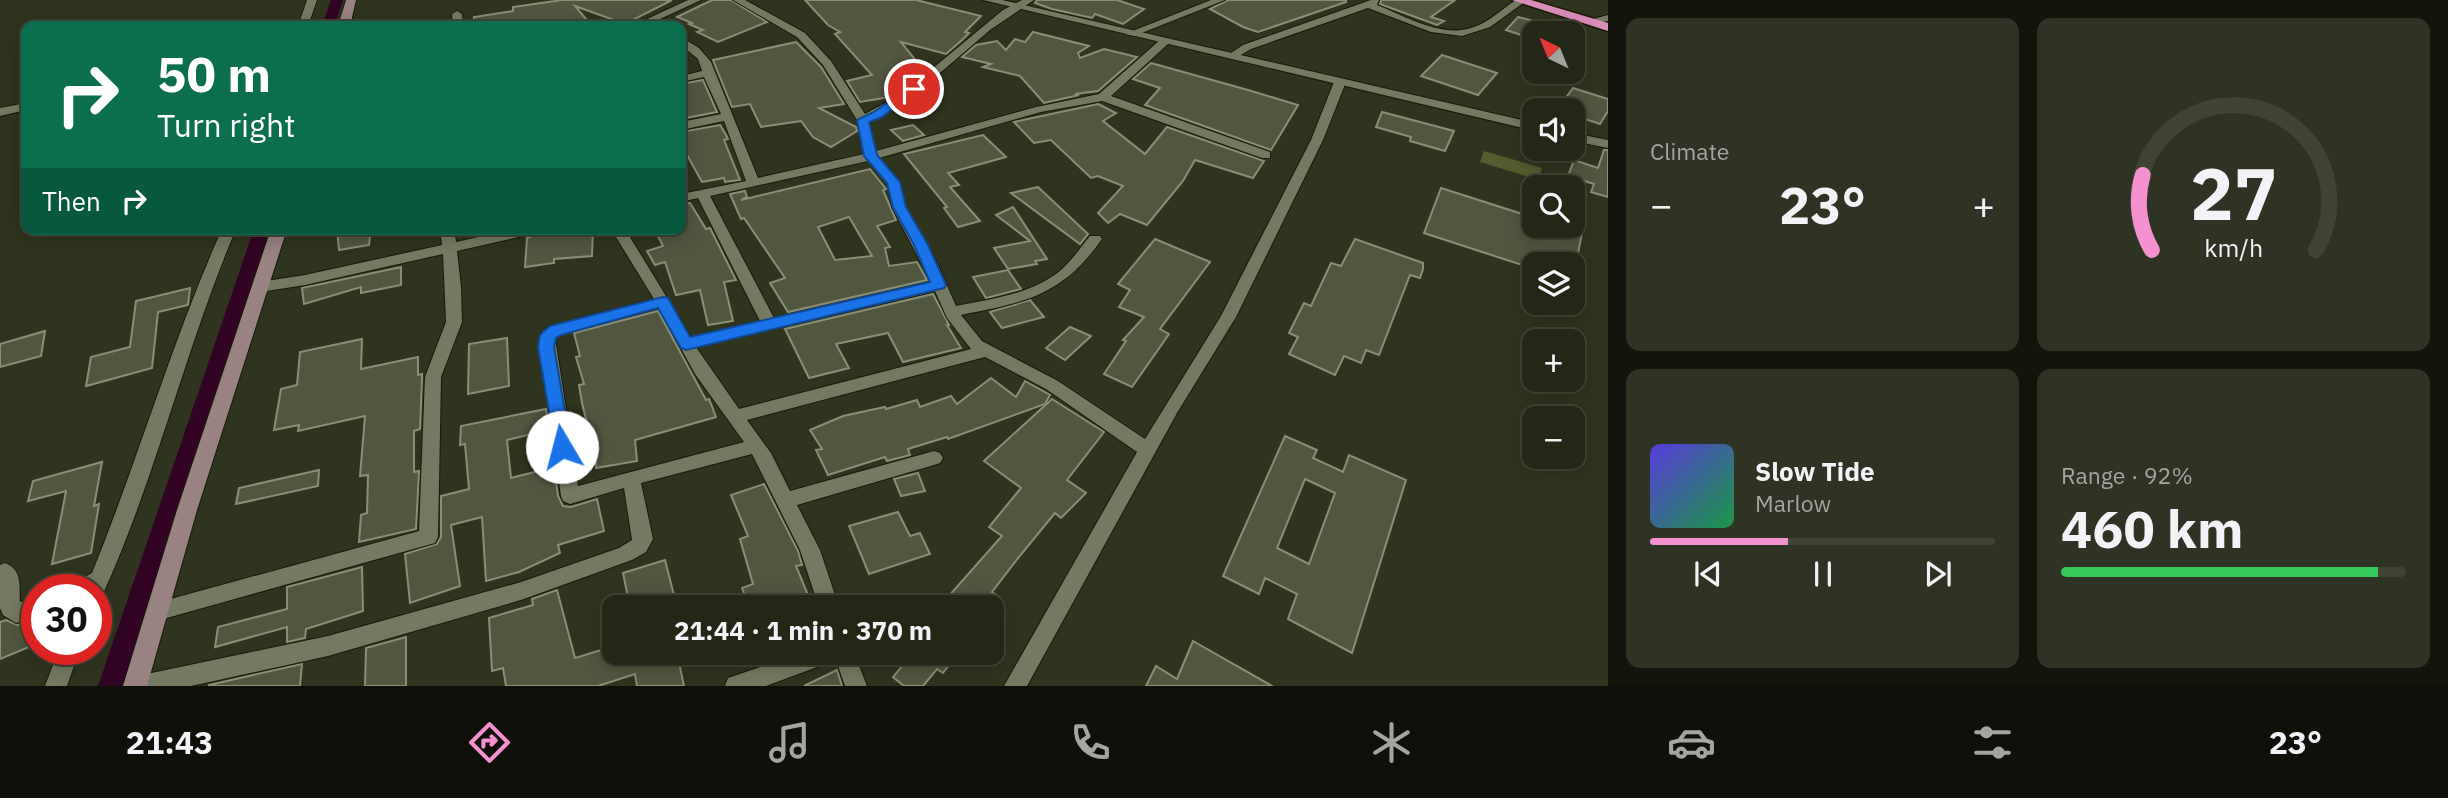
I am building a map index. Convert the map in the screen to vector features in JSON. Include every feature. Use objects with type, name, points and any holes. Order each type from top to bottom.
[{"type":"highway","points":[[1519,1],[1608,27]]},
{"type":"main road","points":[[345,21],[351,0]]},
{"type":"main road","points":[[135,686],[156,612],[277,235]]},
{"type":"street","points":[[305,21],[312,0]]},
{"type":"street","points":[[655,21],[696,0]]},
{"type":"street","points":[[738,0],[801,35],[827,63],[863,120],[871,156],[894,182],[899,207],[921,245],[951,312],[975,345],[1052,385],[1149,451]]},
{"type":"street","points":[[988,0],[1522,124]]},
{"type":"street","points":[[863,120],[878,114],[906,95],[975,35],[1014,7],[1029,0]]},
{"type":"street","points":[[1130,34],[1220,0]]},
{"type":"street","points":[[1230,57],[1247,47],[1384,0]]},
{"type":"street","points":[[1367,4],[1441,32],[1460,34],[1488,24],[1519,1]]},
{"type":"street","points":[[457,14],[458,21]]},
{"type":"street","points":[[1591,21],[1608,18]]},
{"type":"street","points":[[1103,97],[1164,42]]},
{"type":"street","points":[[686,44],[703,57],[753,183]]},
{"type":"street","points":[[686,78],[708,72]]},
{"type":"street","points":[[1015,686],[1171,408],[1247,280],[1324,125],[1340,82]]},
{"type":"street","points":[[686,197],[871,156],[1040,109],[1103,97],[1266,155]]},
{"type":"street","points":[[0,112],[21,108]]},
{"type":"street","points":[[686,125],[728,116]]},
{"type":"street","points":[[1585,139],[1608,144]]},
{"type":"street","points":[[702,193],[769,325]]},
{"type":"street","points":[[101,574],[133,495],[206,282],[226,235]]},
{"type":"street","points":[[260,287],[448,239],[483,235]]},
{"type":"street","points":[[622,235],[701,370],[756,446],[810,550],[825,595]]},
{"type":"street","points":[[156,612],[428,537],[433,377],[435,365],[448,348],[454,323],[448,239]]},
{"type":"street","points":[[951,312],[995,303],[1045,286],[1066,274],[1095,239]]},
{"type":"street","points":[[686,344],[938,285]]},
{"type":"street","points":[[663,302],[555,330],[548,335],[570,496],[756,446]]},
{"type":"street","points":[[735,417],[986,351]]},
{"type":"street","points":[[786,500],[934,458]]},
{"type":"street","points":[[142,686],[328,646],[521,592],[625,554],[639,546],[643,539],[631,478]]},
{"type":"street","points":[[0,574],[5,572],[9,575],[10,608],[16,613],[21,612]]},
{"type":"street","points":[[56,686],[64,665]]},
{"type":"street","points":[[736,686],[795,665]]},
{"type":"street","points":[[848,665],[856,686]]},
{"type":"green space","points":[[1484,151],[1542,168],[1540,175],[1523,175],[1480,162]]},
{"type":"building","points":[[562,0],[672,0],[631,21],[617,21],[575,6],[588,21],[474,21],[474,17],[513,11],[513,7]]},
{"type":"building","points":[[712,0],[731,0],[767,22],[718,42],[697,32],[703,30],[689,24],[692,23],[677,17]]},
{"type":"building","points":[[805,0],[916,0],[981,16],[965,32],[969,33],[946,54],[901,42],[925,72],[891,80],[900,92],[890,97],[860,102],[847,81],[872,75],[835,34],[840,32],[828,25]]},
{"type":"building","points":[[1037,0],[1117,0],[1144,9],[1123,24],[1095,14],[1092,18],[1052,9],[1035,3]]},
{"type":"building","points":[[1228,0],[1346,2],[1258,32],[1210,9]]},
{"type":"building","points":[[1381,0],[1455,0],[1431,17],[1444,21],[1437,25],[1380,4]]},
{"type":"building","points":[[1518,17],[1534,21],[1522,21],[1522,35],[1506,30]]},
{"type":"building","points":[[1033,32],[1089,46],[1078,53],[1080,58],[1104,49],[1137,57],[1098,91],[1044,103],[1020,76],[983,67],[991,64],[962,57],[976,45],[997,41],[1006,50],[1015,39],[1025,42]]},
{"type":"building","points":[[796,42],[821,67],[844,104],[819,108],[856,127],[857,131],[831,147],[813,137],[801,121],[761,127],[750,104],[732,107],[713,60]]},
{"type":"building","points":[[1442,55],[1497,73],[1478,95],[1421,76]]},
{"type":"building","points":[[1151,63],[1298,105],[1271,150],[1145,105],[1160,88],[1133,79]]},
{"type":"building","points":[[703,80],[717,112],[686,118],[686,83]]},
{"type":"building","points":[[1573,88],[1608,99],[1608,111],[1600,124],[1585,119],[1585,98],[1566,98]]},
{"type":"building","points":[[1098,104],[1116,113],[1103,121],[1145,154],[1167,127],[1264,161],[1253,178],[1195,160],[1183,181],[1147,225],[1120,214],[1108,223],[1098,213],[1123,186],[1098,176],[1091,178],[1051,140],[1034,143],[1014,122]]},
{"type":"building","points":[[1382,112],[1454,131],[1445,151],[1376,127]]},
{"type":"building","points":[[720,125],[728,139],[724,140],[740,180],[725,182],[724,178],[702,182],[686,153],[686,131]]},
{"type":"building","points":[[913,125],[924,135],[903,141],[891,130]]},
{"type":"building","points":[[983,135],[1006,157],[948,173],[959,185],[950,187],[980,221],[958,227],[944,208],[947,207],[904,154]]},
{"type":"building","points":[[1604,150],[1608,150],[1608,197],[1591,192],[1594,184],[1585,181],[1585,175],[1568,175],[1574,161],[1598,168]]},
{"type":"building","points":[[870,169],[886,189],[883,190],[896,220],[877,226],[890,247],[885,248],[889,266],[917,262],[927,280],[788,312],[770,283],[785,278],[744,218],[741,219],[730,194],[745,191],[747,197],[741,200]],"holes":[[[849,217],[872,256],[835,260],[818,227]]]},
{"type":"building","points":[[1038,187],[1088,234],[1080,244],[1011,193]]},
{"type":"building","points":[[1441,188],[1522,214],[1522,238],[1581,238],[1578,252],[1522,252],[1522,264],[1519,264],[1424,233]]},
{"type":"building","points":[[686,203],[690,203],[706,229],[710,228],[736,280],[724,282],[733,321],[708,325],[700,290],[676,295],[665,262],[655,265],[647,251],[663,246],[658,235],[686,235]]},
{"type":"building","points":[[1013,207],[1047,259],[1035,261],[1037,264],[1008,269],[994,248],[1030,241],[996,215]]},
{"type":"building","points":[[338,235],[370,235],[369,245],[339,250]]},
{"type":"building","points":[[535,235],[593,235],[592,256],[554,259],[554,263],[525,267],[527,238]]},
{"type":"building","points":[[1155,239],[1210,262],[1160,329],[1169,334],[1132,387],[1104,374],[1126,341],[1123,340],[1144,317],[1119,307],[1130,290],[1118,284]]},
{"type":"building","points":[[1355,239],[1423,263],[1423,269],[1420,278],[1410,275],[1379,355],[1366,350],[1361,363],[1344,356],[1335,375],[1289,354],[1298,337],[1289,333],[1304,303],[1311,306],[1331,263],[1341,266]]},
{"type":"building","points":[[401,267],[401,285],[361,293],[361,287],[304,304],[302,288]]},
{"type":"building","points":[[1008,270],[1021,289],[986,298],[973,277]]},
{"type":"building","points":[[190,288],[188,305],[158,312],[152,368],[86,386],[91,357],[130,347],[136,301]]},
{"type":"building","points":[[933,294],[961,348],[903,362],[888,333],[836,344],[849,368],[809,378],[785,329]]},
{"type":"building","points":[[1030,300],[1044,317],[1002,328],[990,312]]},
{"type":"building","points":[[658,311],[706,400],[709,399],[716,417],[635,440],[637,461],[596,468],[594,434],[590,435],[582,403],[579,385],[584,384],[576,357],[580,356],[574,333]]},
{"type":"building","points":[[1070,327],[1091,336],[1065,360],[1046,348]]},
{"type":"building","points":[[45,331],[41,356],[0,367],[0,344]]},
{"type":"building","points":[[507,338],[509,386],[468,394],[469,344]]},
{"type":"building","points":[[362,339],[361,369],[418,357],[418,375],[422,374],[422,379],[420,429],[414,431],[414,472],[419,471],[416,529],[359,542],[361,515],[367,513],[368,475],[360,476],[365,416],[298,431],[299,425],[274,430],[281,389],[297,385],[300,352]]},
{"type":"building","points":[[991,378],[1016,397],[1025,381],[1050,395],[1045,404],[948,439],[947,437],[908,449],[910,455],[887,461],[885,457],[828,475],[816,450],[822,449],[810,430],[843,416],[885,407],[886,409],[917,400],[920,407],[951,396],[957,404]]},
{"type":"building","points":[[1052,399],[1104,432],[1067,480],[1086,493],[1061,518],[1055,513],[992,592],[996,595],[950,595],[1002,536],[989,527],[1021,488],[984,461]]},
{"type":"building","points":[[546,409],[549,430],[507,440],[511,478],[554,467],[558,496],[563,506],[571,507],[597,499],[604,531],[558,545],[560,553],[519,572],[486,581],[482,517],[451,525],[460,586],[410,603],[405,554],[437,544],[441,537],[441,496],[469,489],[465,444],[460,445],[461,426]]},
{"type":"building","points":[[1285,436],[1317,450],[1313,458],[1343,472],[1349,455],[1406,480],[1352,653],[1288,619],[1297,594],[1265,578],[1259,594],[1223,576]],"holes":[[[1305,479],[1335,493],[1309,564],[1277,548]]]},
{"type":"building","points":[[102,462],[94,506],[99,504],[91,553],[52,564],[66,491],[28,501],[33,481]]},
{"type":"building","points":[[319,470],[318,486],[236,504],[239,488]]},
{"type":"building","points":[[918,473],[925,491],[901,496],[894,479]]},
{"type":"building","points":[[764,484],[798,551],[802,565],[796,566],[808,595],[745,595],[742,588],[753,584],[740,539],[748,536],[731,495]]},
{"type":"building","points":[[898,512],[910,536],[920,533],[930,554],[869,574],[849,526]]},
{"type":"building","points":[[665,560],[674,595],[628,595],[623,573]]},
{"type":"building","points":[[362,567],[363,611],[306,629],[305,638],[287,642],[287,627],[215,647],[218,627],[287,609],[287,587]]},
{"type":"building","points":[[557,590],[575,658],[602,650],[602,665],[680,665],[684,686],[637,686],[635,674],[598,686],[506,686],[503,668],[492,671],[489,618],[533,605],[532,599]]},
{"type":"building","points":[[6,620],[21,624],[21,650],[0,659],[0,622]]},
{"type":"building","points":[[406,637],[406,686],[365,686],[366,648]]},
{"type":"building","points":[[1193,641],[1272,686],[1146,686],[1156,666],[1177,679]]},
{"type":"building","points":[[302,664],[300,686],[209,686],[209,685]]},
{"type":"building","points":[[903,665],[949,665],[943,673],[937,669],[923,686],[904,686],[893,677]]},
{"type":"building","points":[[837,670],[842,686],[804,686]]},
{"type":"waterway","points":[[330,21],[337,0]]},
{"type":"waterway","points":[[111,686],[261,235]]},
{"type":"route","points":[[562,447],[546,347],[548,335],[555,330],[663,302],[686,344],[938,285],[931,265],[899,207],[894,182],[871,156],[863,120],[878,114],[914,89]]}]
